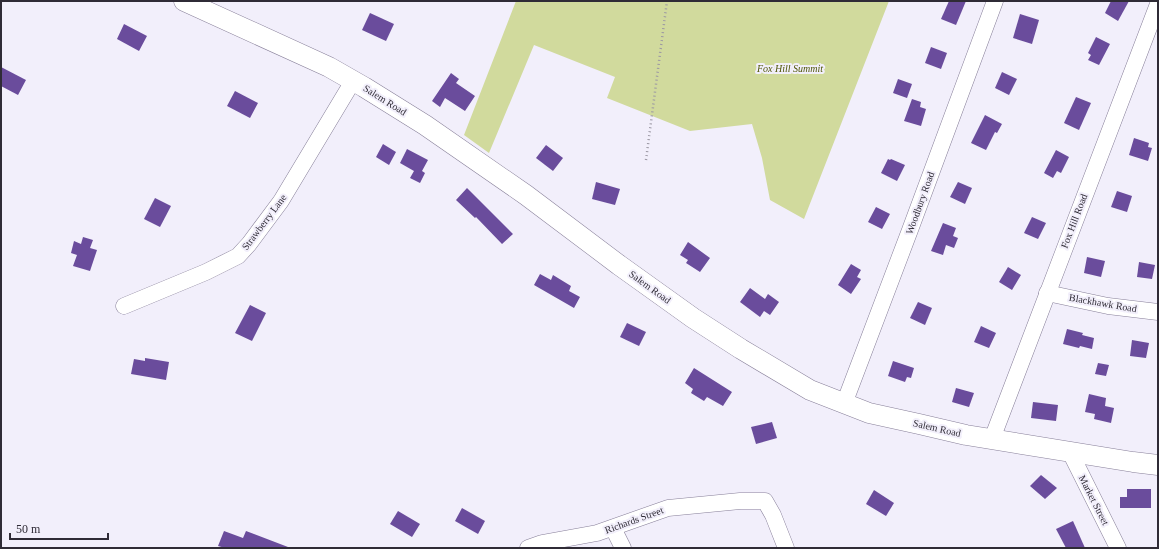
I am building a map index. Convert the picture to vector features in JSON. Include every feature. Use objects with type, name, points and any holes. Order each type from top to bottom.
[{"type":"main road","name":"Salem Road","points":[[184,1],[328,67],[425,125],[482,163],[693,318],[741,349],[810,390],[869,413],[966,435],[1158,465]]},
{"type":"street","name":"Woodbury Road","points":[[844,404],[995,1]]},
{"type":"street","name":"Fox Hill Road","points":[[992,439],[1158,4]]},
{"type":"street","name":"Strawberry Lane","points":[[124,306],[206,272],[238,256],[250,244],[281,201],[353,81]]},
{"type":"street","name":"Blackhawk Road","points":[[1047,293],[1108,306],[1158,312]]},
{"type":"street","name":"Market Street","points":[[1070,452],[1118,548]]},
{"type":"street","name":"Richards Street","points":[[528,548],[542,543],[598,533],[668,508],[740,501],[765,501],[786,548]]},
{"type":"street","points":[[613,528],[623,548]]},
{"type":"path","points":[[646,160],[667,1]]},
{"type":"green space","name":"Fox Hill Summit","points":[[516,1],[889,1],[804,219],[770,200],[762,158],[752,124],[690,131],[607,98],[615,77],[534,45],[489,153],[464,135]]},
{"type":"building","points":[[949,1],[966,1],[956,25],[941,19]]},
{"type":"building","points":[[1111,1],[1129,1],[1118,21],[1105,13]]},
{"type":"building","points":[[370,13],[394,24],[386,41],[362,30]]},
{"type":"building","points":[[1020,14],[1039,20],[1032,44],[1013,38]]},
{"type":"building","points":[[124,24],[147,36],[139,51],[117,39]]},
{"type":"building","points":[[1096,37],[1110,44],[1099,65],[1088,60],[1091,55],[1088,53]]},
{"type":"building","points":[[931,47],[947,53],[941,69],[925,63]]},
{"type":"building","points":[[1,67],[26,80],[18,95],[1,86]]},
{"type":"building","points":[[1002,72],[1017,79],[1009,95],[995,88]]},
{"type":"building","points":[[451,73],[459,79],[456,83],[475,96],[465,111],[445,98],[440,107],[432,101]]},
{"type":"building","points":[[898,79],[912,84],[907,98],[893,93]]},
{"type":"building","points":[[235,91],[258,103],[250,118],[227,106]]},
{"type":"building","points":[[1076,97],[1091,103],[1079,130],[1064,123]]},
{"type":"building","points":[[912,99],[921,102],[920,107],[926,109],[921,126],[904,121]]},
{"type":"building","points":[[985,115],[1002,124],[997,133],[995,132],[986,150],[971,143]]},
{"type":"building","points":[[1134,138],[1149,143],[1148,147],[1152,148],[1148,161],[1129,155]]},
{"type":"building","points":[[383,144],[396,152],[389,165],[376,157]]},
{"type":"building","points":[[546,145],[563,158],[553,171],[536,158]]},
{"type":"building","points":[[407,149],[428,160],[422,171],[425,173],[420,183],[410,178],[414,171],[400,163]]},
{"type":"building","points":[[1056,150],[1069,157],[1061,173],[1057,171],[1053,178],[1044,173]]},
{"type":"building","points":[[888,159],[905,165],[897,181],[881,173]]},
{"type":"building","points":[[596,182],[620,189],[615,205],[592,199]]},
{"type":"building","points":[[958,182],[972,188],[965,204],[950,197]]},
{"type":"building","points":[[467,188],[513,234],[502,244],[476,217],[475,218],[456,200]]},
{"type":"building","points":[[1117,191],[1132,196],[1127,212],[1111,207]]},
{"type":"building","points":[[155,198],[171,206],[160,227],[144,219]]},
{"type":"building","points":[[876,207],[890,214],[882,229],[868,222]]},
{"type":"building","points":[[1032,217],[1046,223],[1038,239],[1024,233]]},
{"type":"building","points":[[943,223],[956,228],[953,236],[958,238],[954,248],[946,245],[943,255],[931,251]]},
{"type":"building","points":[[83,237],[93,240],[90,248],[97,250],[90,271],[73,266],[77,255],[71,253],[74,241],[81,244]]},
{"type":"building","points":[[688,242],[710,258],[700,272],[686,263],[688,260],[680,255]]},
{"type":"building","points":[[1087,257],[1105,261],[1101,277],[1084,273]]},
{"type":"building","points":[[1139,262],[1155,265],[1152,279],[1137,277]]},
{"type":"building","points":[[851,264],[861,270],[857,277],[861,279],[851,294],[838,285]]},
{"type":"building","points":[[1008,267],[1021,275],[1012,290],[999,282]]},
{"type":"building","points":[[540,274],[551,280],[553,275],[571,286],[569,291],[580,297],[574,308],[534,285]]},
{"type":"building","points":[[750,288],[765,299],[768,294],[779,302],[770,315],[764,311],[760,317],[740,302]]},
{"type":"building","points":[[918,302],[932,308],[925,325],[910,318]]},
{"type":"building","points":[[250,305],[266,313],[252,341],[235,333]]},
{"type":"building","points":[[627,323],[646,332],[639,346],[620,337]]},
{"type":"building","points":[[981,326],[996,333],[989,348],[974,342]]},
{"type":"building","points":[[1067,329],[1083,333],[1082,335],[1094,338],[1092,349],[1080,346],[1079,348],[1063,344]]},
{"type":"building","points":[[1132,340],[1149,343],[1146,358],[1130,356]]},
{"type":"building","points":[[145,358],[169,362],[166,380],[131,374],[134,359],[145,361]]},
{"type":"building","points":[[893,361],[914,368],[911,378],[907,377],[905,382],[888,376]]},
{"type":"building","points":[[1098,363],[1109,365],[1106,376],[1095,374]]},
{"type":"building","points":[[694,368],[732,392],[723,406],[707,397],[704,401],[691,393],[693,389],[685,383]]},
{"type":"building","points":[[956,388],[974,393],[969,407],[952,402]]},
{"type":"building","points":[[1089,394],[1106,398],[1105,406],[1114,408],[1111,423],[1094,419],[1095,414],[1085,412]]},
{"type":"building","points":[[1033,402],[1058,405],[1056,421],[1031,418]]},
{"type":"building","points":[[772,422],[777,438],[756,444],[751,427]]},
{"type":"building","points":[[1041,475],[1057,488],[1045,499],[1030,486]]},
{"type":"building","points":[[1127,489],[1151,489],[1151,508],[1120,508],[1120,497],[1127,497]]},
{"type":"building","points":[[874,490],[894,503],[886,516],[866,504]]},
{"type":"building","points":[[462,508],[485,521],[478,534],[455,521]]},
{"type":"building","points":[[398,511],[420,524],[412,537],[390,524]]},
{"type":"building","points":[[1073,521],[1085,548],[1066,548],[1056,529]]},
{"type":"building","points":[[224,531],[243,538],[246,531],[288,548],[225,548],[218,546]]}]
